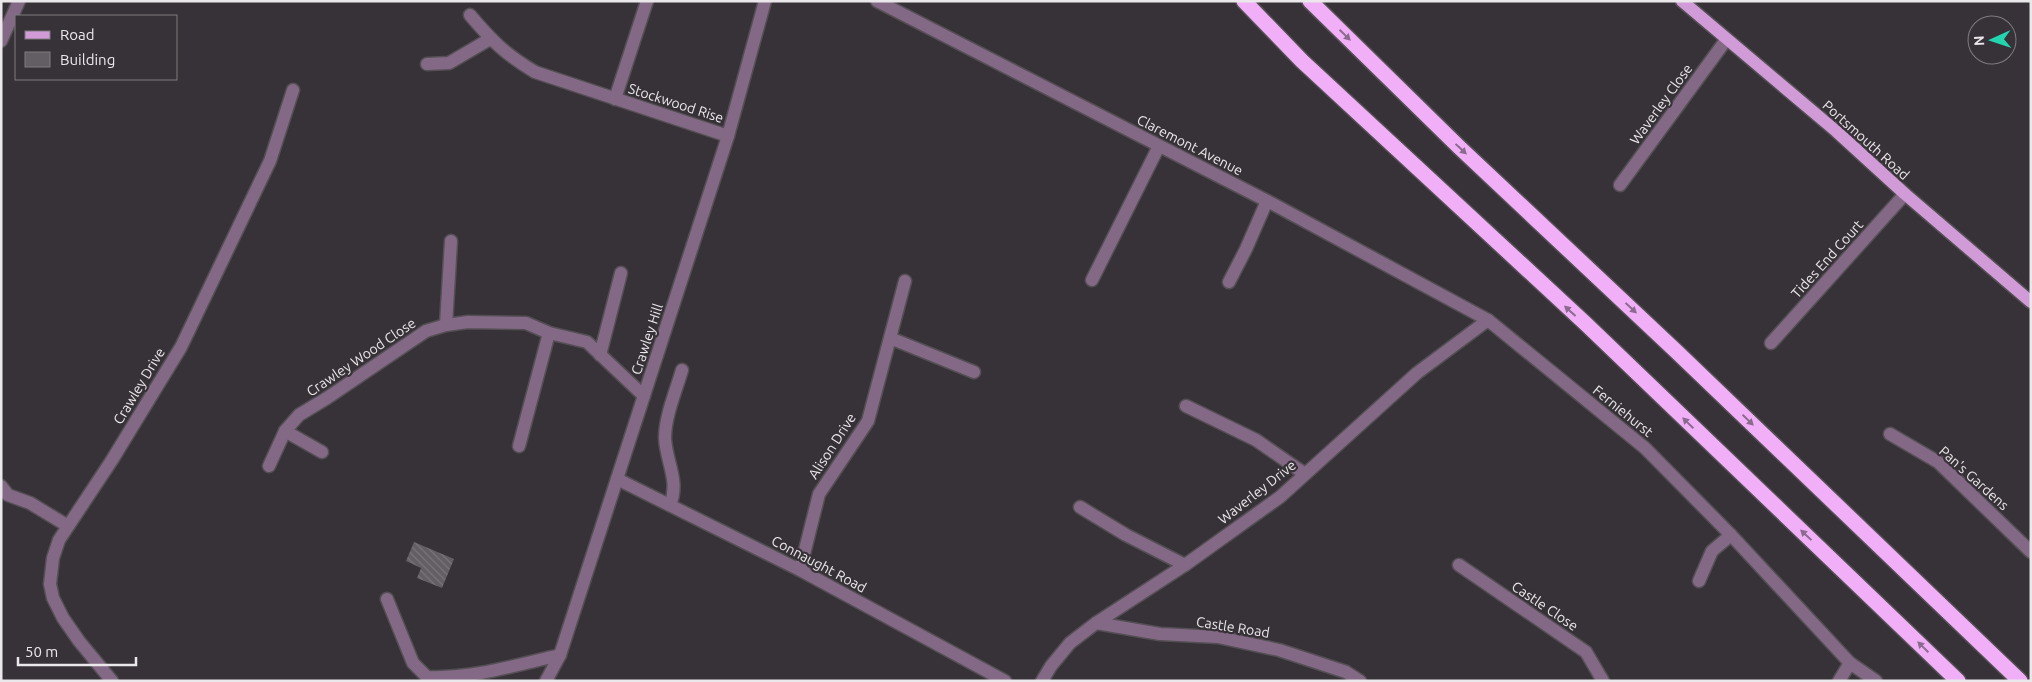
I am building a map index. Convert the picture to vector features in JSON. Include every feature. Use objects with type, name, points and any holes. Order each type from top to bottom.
[{"type":"highway","points":[[1244,1],[1302,61],[1586,324],[1958,681]]},
{"type":"highway","points":[[1310,1],[1459,147],[1684,358],[2020,681]]},
{"type":"main road","name":"Portsmouth Road","points":[[1682,1],[1836,131],[1905,194],[2031,302]]},
{"type":"street","points":[[1,41],[19,1]]},
{"type":"street","name":"Stockwood Rise","points":[[615,99],[647,1]]},
{"type":"street","name":"Crawley Hill","points":[[546,681],[560,656],[728,136],[765,1]]},
{"type":"street","name":"Claremont Avenue","points":[[877,1],[1267,201],[1488,320]]},
{"type":"street","name":"Stockwood Rise","points":[[470,15],[490,39],[510,58],[534,72],[728,136]]},
{"type":"street","points":[[427,64],[449,63],[490,39]]},
{"type":"street","name":"Waverley Close","points":[[1620,185],[1726,40]]},
{"type":"street","name":"Crawley Drive","points":[[112,681],[63,618],[50,584],[53,558],[59,540],[112,460],[181,347],[270,161],[292,90]]},
{"type":"street","points":[[1092,280],[1159,146]]},
{"type":"street","name":"Tides End Court","points":[[1771,344],[1905,194]]},
{"type":"street","points":[[1229,282],[1267,201]]},
{"type":"street","points":[[446,325],[450,241]]},
{"type":"street","points":[[600,355],[622,274]]},
{"type":"street","name":"Alison Drive","points":[[800,570],[820,494],[868,421],[905,281]]},
{"type":"street","name":"Waverley Drive","points":[[1042,681],[1051,666],[1070,643],[1096,623],[1185,565],[1280,497],[1417,373],[1488,320]]},
{"type":"street","name":"Ferniehurst","points":[[1488,320],[1645,448],[1731,535],[1850,663],[1876,681]]},
{"type":"street","name":"Crawley Wood Close","points":[[269,466],[285,431],[299,415],[426,331],[446,325],[468,322],[526,323],[549,333],[587,342],[644,396]]},
{"type":"street","points":[[519,446],[549,333]]},
{"type":"street","points":[[890,338],[974,372]]},
{"type":"street","points":[[670,505],[675,492],[675,484],[667,457],[665,436],[682,370]]},
{"type":"street","points":[[1186,406],[1256,440],[1305,474]]},
{"type":"street","points":[[285,431],[322,452]]},
{"type":"street","name":"Pan's Gardens","points":[[1890,434],[1938,462],[2031,552]]},
{"type":"street","name":"Connaught Road","points":[[617,479],[800,570],[1005,681]]},
{"type":"street","points":[[1,486],[8,494],[30,503],[68,526]]},
{"type":"street","points":[[1080,507],[1126,535],[1185,565]]},
{"type":"street","points":[[1699,581],[1712,551],[1731,535]]},
{"type":"street","name":"Castle Close","points":[[1459,565],[1586,652],[1603,681]]},
{"type":"street","points":[[387,599],[413,663],[427,677],[447,678],[474,674],[560,656]]},
{"type":"street","name":"Castle Road","points":[[1096,623],[1160,634],[1218,637],[1279,650],[1346,672],[1360,681]]},
{"type":"street","points":[[1839,681],[1850,663]]},
{"type":"building","points":[[414,542],[454,559],[442,588],[417,578],[421,568],[406,561]]}]
